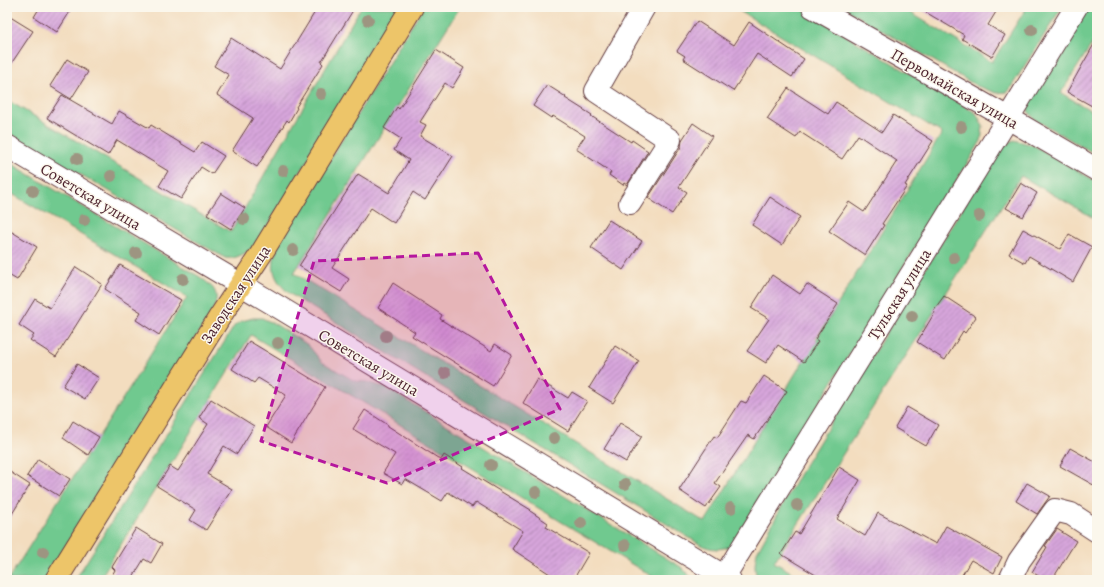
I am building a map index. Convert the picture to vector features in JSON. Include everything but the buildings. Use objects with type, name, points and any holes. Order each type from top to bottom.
[{"type":"main road","name":"Заводская улица","points":[[56,580],[261,254],[412,7]]},
{"type":"street","points":[[630,203],[670,140],[596,91],[644,7]]},
{"type":"street","name":"Первомайская улица","points":[[813,7],[1097,170]]},
{"type":"street","name":"Тульская улица","points":[[725,579],[1076,7]]},
{"type":"street","name":"Советская улица","points":[[7,146],[241,285],[725,579]]},
{"type":"street","points":[[1010,580],[1019,561],[1055,510],[1071,514],[1097,531]]},
{"type":"highlighted area","points":[[478,253],[560,409],[387,483],[261,441],[314,261]]},
{"type":"green space","points":[[361,7],[400,7],[256,246],[237,257],[225,258],[7,132],[7,100],[231,232]]},
{"type":"green space","points":[[423,7],[460,7],[294,273],[705,522],[942,133],[733,7],[798,7],[976,113],[983,126],[981,141],[731,546],[716,549],[701,545],[290,294],[283,288],[275,276],[273,263],[280,241]]},
{"type":"green space","points":[[842,7],[901,7],[992,62],[1027,7],[1062,7],[1008,92],[996,93],[977,86]]},
{"type":"green space","points":[[1081,7],[1097,7],[1097,36],[1061,93],[1097,114],[1097,155],[1034,119],[1028,111],[1027,94]]},
{"type":"green space","points":[[1014,140],[1033,145],[1097,182],[1097,220],[1021,176],[774,562],[804,580],[759,580],[755,570],[757,552],[799,475],[1000,147]]},
{"type":"green space","points":[[7,161],[200,277],[213,288],[216,295],[215,305],[212,312],[45,580],[8,580],[187,297],[7,191]]},
{"type":"green space","points":[[253,318],[262,318],[275,324],[308,345],[322,362],[355,381],[368,382],[386,388],[681,567],[694,580],[658,580],[251,335],[99,580],[75,580],[235,325]]}]
